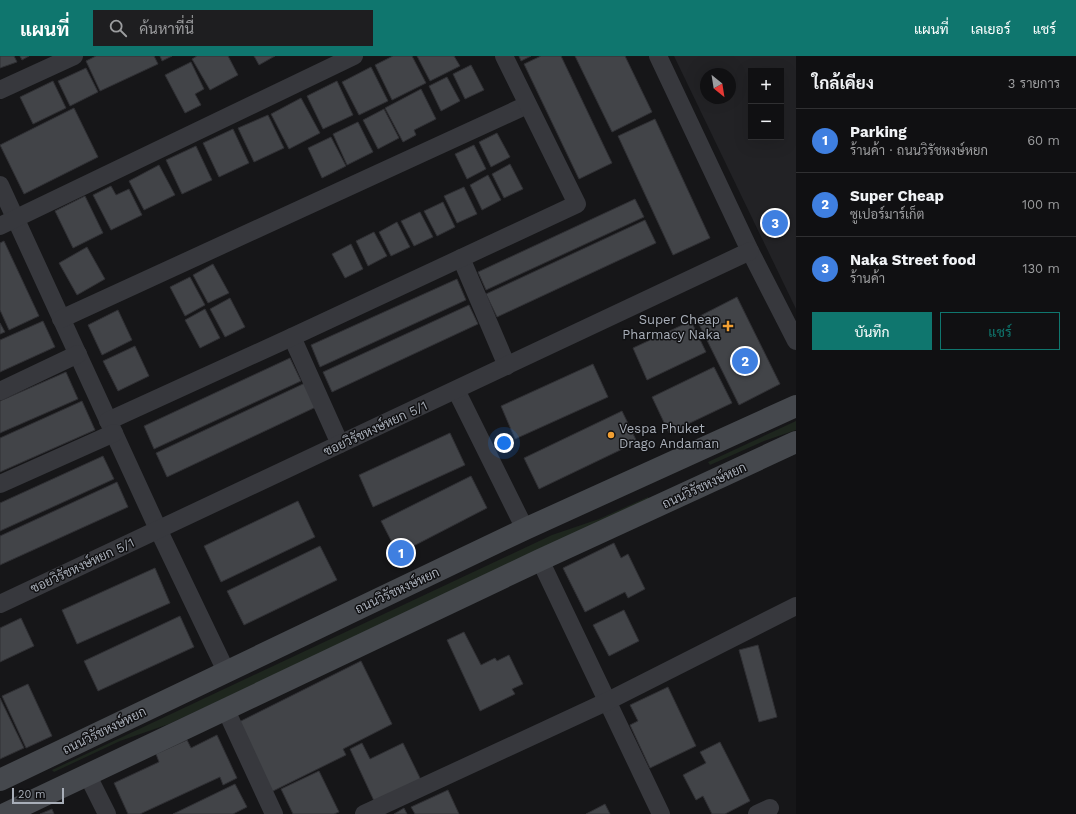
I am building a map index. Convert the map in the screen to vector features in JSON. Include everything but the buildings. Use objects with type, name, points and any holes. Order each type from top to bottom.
[{"type":"main road","name":"ถนนวิรัชหงษ์หยก","points":[[1,779],[525,529],[796,406]]},
{"type":"main road","name":"ถนนวิรัชหงษ์หยก","points":[[11,811],[225,708],[796,442]]},
{"type":"main road","points":[[687,456],[701,486]]},
{"type":"main road","points":[[1,779],[11,811]]},
{"type":"street","points":[[0,90],[74,56]]},
{"type":"street","points":[[8,223],[354,56]]},
{"type":"street","points":[[0,484],[111,427],[292,338],[577,204],[504,56]]},
{"type":"street","points":[[658,56],[750,251],[796,342]]},
{"type":"street","points":[[61,319],[527,105]]},
{"type":"street","points":[[0,185],[8,223],[61,319],[158,529],[226,671]]},
{"type":"street","name":"ซอยวิรัชหงษ์หยก 5/1","points":[[0,604],[750,251]]},
{"type":"street","points":[[461,258],[507,366]]},
{"type":"street","points":[[292,338],[340,444]]},
{"type":"street","points":[[0,391],[78,354]]},
{"type":"street","points":[[456,390],[525,529]]},
{"type":"street","points":[[540,560],[661,814]]},
{"type":"street","points":[[364,814],[608,701],[796,606]]},
{"type":"street","points":[[225,708],[274,814]]},
{"type":"street","points":[[87,774],[107,814]]},
{"type":"shaded area","points":[[674,56],[796,56],[796,309]]},
{"type":"shaded area","points":[[796,421],[796,430],[764,441],[710,465],[708,462]]},
{"type":"shaded area","points":[[648,497],[649,500],[169,724],[120,741],[54,772],[52,770],[552,535],[599,519]]},
{"type":"place","name":"Naka Street food","points":[[775,223]]},
{"type":"place","name":"Super Cheap Pharmacy Naka","points":[[728,326]]},
{"type":"place","name":"Super Cheap","points":[[745,361]]},
{"type":"place","name":"Vespa Phuket Drago Andaman","points":[[611,435]]},
{"type":"place","name":"Parking","points":[[401,553]]}]
